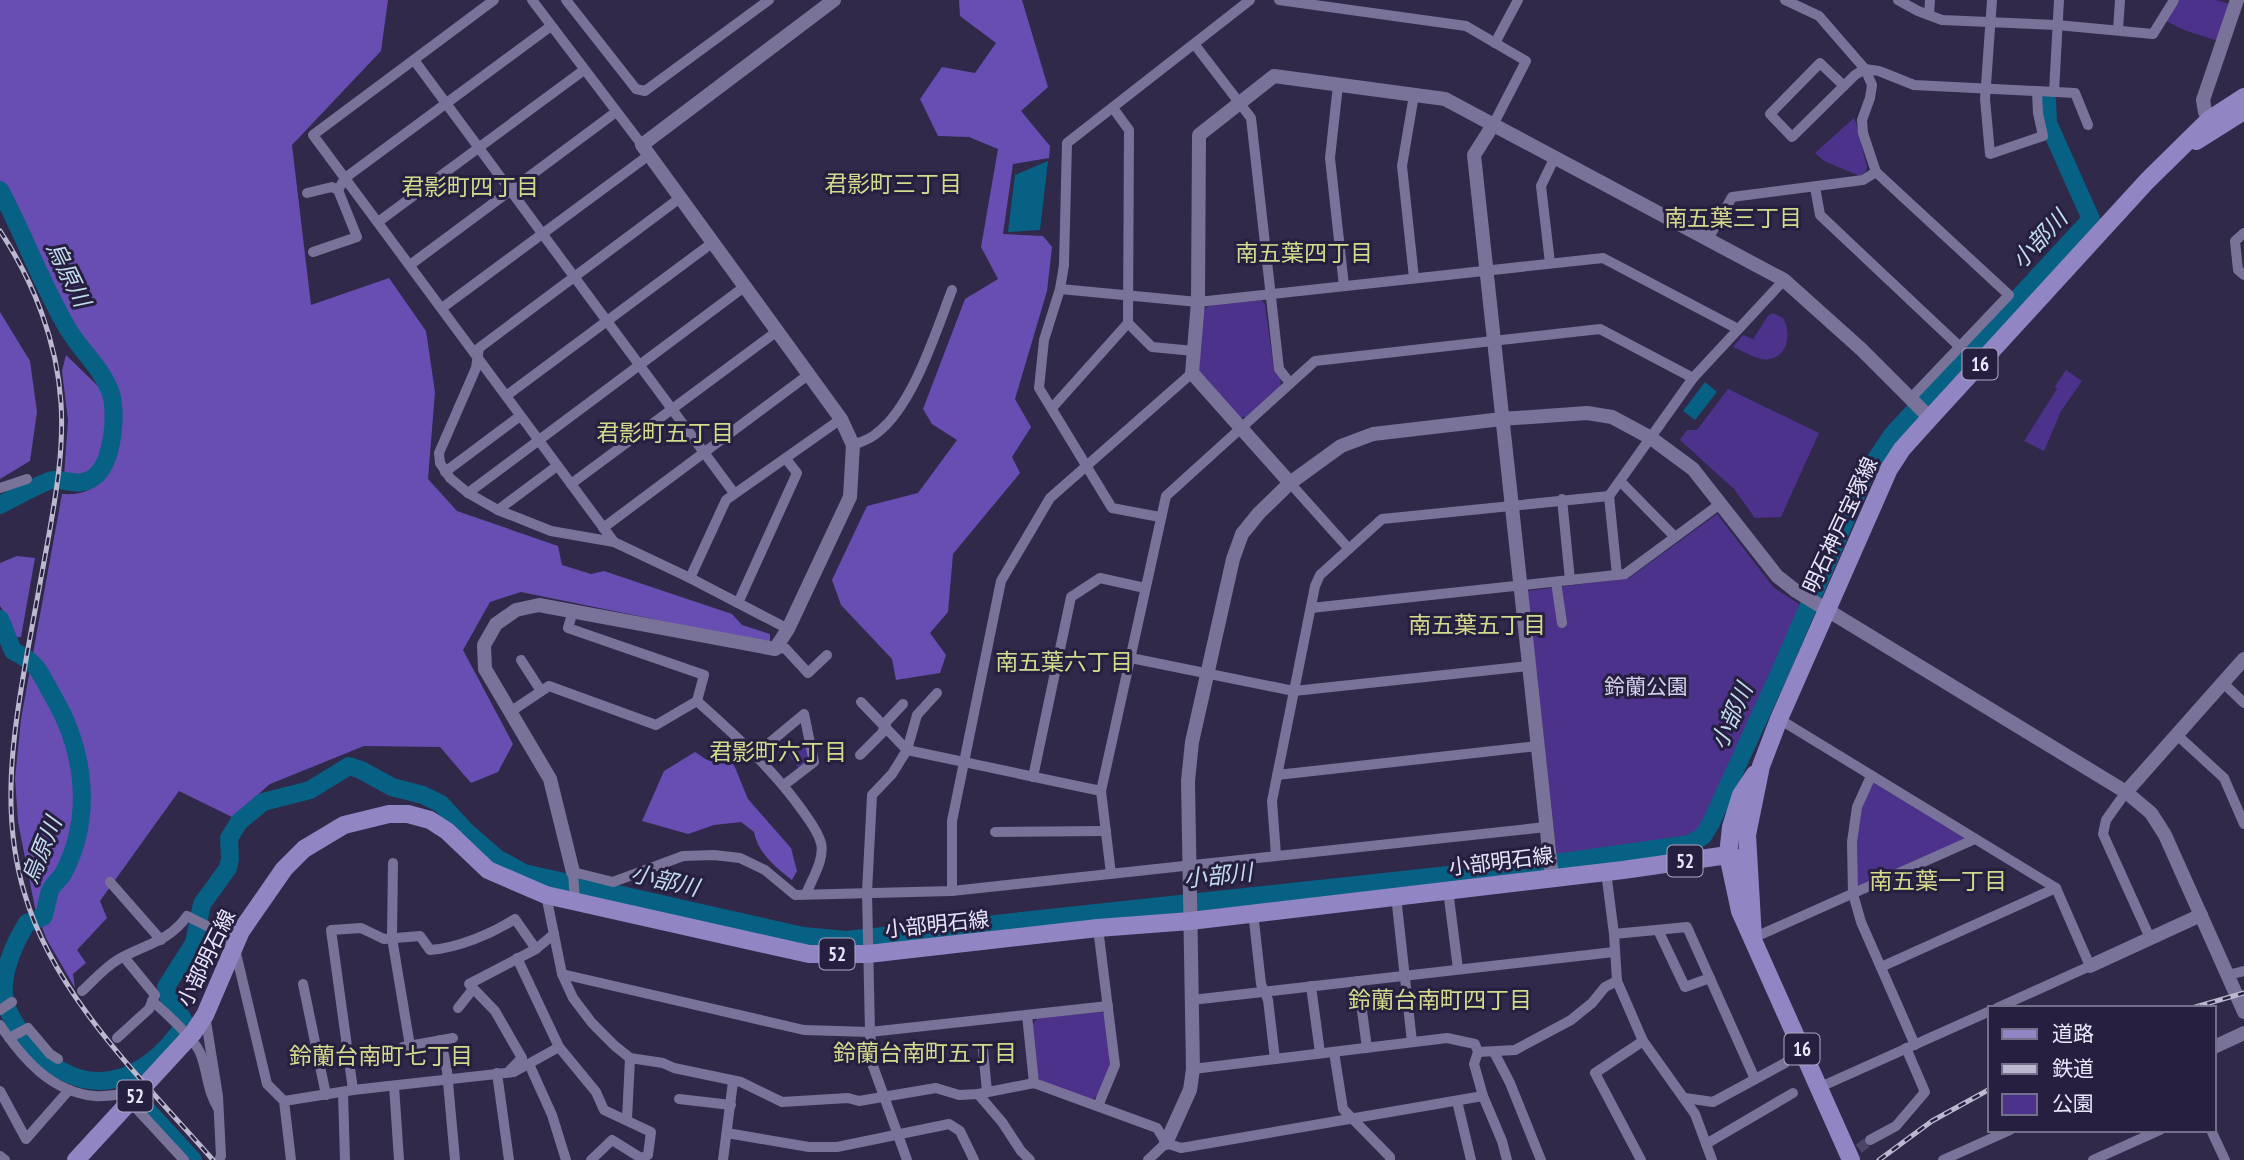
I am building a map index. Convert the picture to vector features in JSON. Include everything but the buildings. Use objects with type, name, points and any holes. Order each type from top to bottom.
[{"type":"main road","name":"明石神戸宝塚線","points":[[1753,938],[1747,835],[1761,766],[1823,606],[1889,469],[1927,415],[2147,181],[2179,150],[2244,97]]},
{"type":"main road","name":"明石神戸宝塚線","points":[[2214,124],[2244,111]]},
{"type":"main road","name":"明石神戸宝塚線","points":[[1761,766],[1741,795],[1731,828],[1729,861],[1740,911],[1851,1160]]},
{"type":"main road","name":"小部明石線","points":[[76,1160],[189,1026],[234,945],[275,881],[297,856],[314,843],[344,825],[379,815],[408,814],[430,820],[447,831],[488,870],[546,895],[575,896],[809,954],[1396,897],[1552,875],[1729,861],[1747,862]]},
{"type":"street","points":[[494,0],[313,135],[614,542]]},
{"type":"street","points":[[532,0],[646,150],[841,419],[853,445],[850,497],[788,629],[775,649]]},
{"type":"street","points":[[566,0],[636,89],[645,91],[769,0]]},
{"type":"street","points":[[442,308],[544,234],[834,0]]},
{"type":"street","points":[[1160,517],[1112,508],[1039,388],[1044,340],[1060,289],[1064,265],[1068,143],[1250,0]]},
{"type":"street","points":[[1279,0],[1466,26],[1526,61],[1493,125],[1474,155],[1552,875]]},
{"type":"street","points":[[1495,43],[1518,0]]},
{"type":"street","points":[[1785,0],[1819,16],[1866,69],[1872,85],[1862,120],[1863,133],[1876,172],[2009,295],[1910,398]]},
{"type":"street","points":[[1898,0],[1942,20],[2057,25],[2153,34],[2174,0]]},
{"type":"street","points":[[1929,15],[1930,0]]},
{"type":"street","points":[[1992,0],[1985,99],[1990,154],[2043,136],[2037,92]]},
{"type":"street","points":[[2054,92],[2059,0]]},
{"type":"street","points":[[2118,30],[2120,0]]},
{"type":"street","points":[[2214,124],[2206,112],[2203,100],[2237,0]]},
{"type":"street","points":[[338,190],[345,178],[551,26]]},
{"type":"street","points":[[1195,45],[1251,118],[1279,369],[1290,383]]},
{"type":"street","points":[[414,60],[734,493]]},
{"type":"street","points":[[1844,86],[1820,63],[1770,114],[1792,138],[1844,86],[1855,75],[1866,69],[1879,71],[1914,85],[2075,93],[2088,125]]},
{"type":"street","points":[[378,222],[584,70]]},
{"type":"street","points":[[952,891],[952,821],[1000,581],[1050,498],[1192,373],[1198,302],[1199,135],[1274,76],[1445,99],[1784,280],[1852,341],[1927,415]]},
{"type":"street","points":[[1338,85],[1330,158],[1344,286]]},
{"type":"street","points":[[1414,95],[1402,166],[1415,278]]},
{"type":"street","points":[[1052,408],[1128,323],[1129,130],[1113,108]]},
{"type":"street","points":[[410,265],[616,112]]},
{"type":"street","points":[[1550,263],[1541,186],[1554,159]]},
{"type":"street","points":[[1708,239],[1732,197],[1863,180],[1876,172]]},
{"type":"street","points":[[307,193],[332,187],[338,190],[358,237],[313,252]]},
{"type":"street","points":[[1815,187],[1820,215],[1959,347]]},
{"type":"street","points":[[680,198],[479,348],[476,368],[439,453],[440,463],[450,478],[468,493],[498,510],[551,531],[614,542],[788,629]]},
{"type":"street","points":[[2244,233],[2235,241],[2238,270],[2244,275]]},
{"type":"street","points":[[506,396],[712,243]]},
{"type":"street","points":[[1060,289],[1198,302],[1603,258],[1738,329]]},
{"type":"street","points":[[1276,855],[1272,801],[1315,586],[1320,575],[1382,519],[1609,496],[1693,378],[1784,280]]},
{"type":"street","points":[[468,493],[744,287]]},
{"type":"street","points":[[853,445],[877,434],[901,409],[930,347],[952,289]]},
{"type":"street","points":[[1128,323],[1152,347],[1194,351]]},
{"type":"street","points":[[1111,874],[1101,791],[1166,496],[1315,361],[1600,329],[1693,378]]},
{"type":"street","points":[[571,484],[776,332]]},
{"type":"street","points":[[1192,373],[1349,549]]},
{"type":"street","points":[[603,528],[808,375]]},
{"type":"street","points":[[1148,1160],[1166,1143],[1190,1090],[1193,1069],[1187,867],[1188,781],[1192,742],[1233,559],[1242,534],[1290,483],[1341,446],[1373,434],[1502,419],[1587,413],[1612,417],[1651,438],[1693,469],[1777,576],[1796,591],[2126,792],[2151,813],[2159,824],[2202,915],[2244,1012]]},
{"type":"street","points":[[445,471],[520,416]]},
{"type":"street","points":[[690,578],[726,500],[841,419]]},
{"type":"street","points":[[738,603],[797,473],[786,460]]},
{"type":"street","points":[[498,510],[557,466]]},
{"type":"street","points":[[0,488],[27,479]]},
{"type":"street","points":[[1621,482],[1675,537]]},
{"type":"street","points":[[1609,496],[1617,575]]},
{"type":"street","points":[[1562,499],[1570,580]]},
{"type":"street","points":[[1311,608],[1625,574],[1720,503]]},
{"type":"street","points":[[1032,777],[1071,597],[1100,578],[1145,588]]},
{"type":"street","points":[[1556,582],[1562,623]]},
{"type":"street","points":[[575,896],[573,872],[550,779],[485,669],[484,645],[496,624],[516,610],[539,605],[775,649],[785,648],[808,673],[827,656]]},
{"type":"street","points":[[510,712],[549,686],[656,725],[697,701],[704,675],[568,628],[573,611]]},
{"type":"street","points":[[1131,658],[1294,691],[1529,666]]},
{"type":"street","points":[[2150,938],[2103,834],[2106,820],[2126,792],[2244,659]]},
{"type":"street","points":[[521,660],[541,691]]},
{"type":"street","points":[[2222,682],[2244,703]]},
{"type":"street","points":[[908,1160],[873,1066],[867,892],[872,795],[892,774],[907,751],[917,715],[937,692]]},
{"type":"street","points":[[697,701],[756,754],[784,785],[816,831],[822,845],[820,860],[806,894]]},
{"type":"street","points":[[861,702],[907,751],[1101,791]]},
{"type":"street","points":[[860,755],[903,704]]},
{"type":"street","points":[[756,754],[804,714],[814,762],[784,785]]},
{"type":"street","points":[[1779,719],[2056,888],[2090,966]]},
{"type":"street","points":[[2176,734],[2224,778],[2244,824]]},
{"type":"street","points":[[1277,775],[1538,746]]},
{"type":"street","points":[[1870,1140],[1896,1126],[1926,1092],[1881,967],[1861,922],[1853,894],[1852,842],[1857,807],[1871,776]]},
{"type":"street","points":[[995,832],[1106,831]]},
{"type":"street","points":[[573,872],[613,882],[683,856],[714,855],[740,858],[765,870],[795,895],[952,891],[1276,855],[1547,834]]},
{"type":"street","points":[[1753,938],[1975,839]]},
{"type":"street","points":[[393,863],[392,939],[407,1047],[447,1039],[447,1080],[455,1160]]},
{"type":"street","points":[[1614,871],[1614,952],[1617,981],[1643,1041],[1695,1114],[1712,1160]]},
{"type":"street","points":[[110,882],[161,940]]},
{"type":"street","points":[[1881,967],[2056,888]]},
{"type":"street","points":[[1448,890],[1458,969]]},
{"type":"street","points":[[546,895],[562,974],[573,998],[592,1023],[615,1046],[630,1058],[663,1063],[674,1068],[741,1083],[782,1102],[848,1098],[859,1101],[936,1088],[959,1095],[1034,1083],[1157,1128],[1166,1143],[1181,1148],[1483,1096]]},
{"type":"street","points":[[1396,897],[1412,1042]]},
{"type":"street","points":[[1253,912],[1261,984],[1268,1000],[1276,1059]]},
{"type":"street","points":[[2001,1006],[2202,915]]},
{"type":"street","points":[[82,991],[117,960],[161,940],[179,927],[187,916],[225,935],[234,945],[267,1084],[284,1101],[291,1160]]},
{"type":"street","points":[[345,1160],[343,1139],[348,1091],[331,930],[360,928],[384,939],[420,936],[430,950],[441,949],[499,929],[515,919],[536,949]]},
{"type":"street","points":[[1614,934],[1687,927],[1755,1079]]},
{"type":"street","points":[[1098,928],[1115,1065],[1098,1106]]},
{"type":"street","points":[[1658,930],[1685,987],[1710,978]]},
{"type":"street","points":[[502,1073],[522,1058],[495,1011],[469,984],[536,949],[554,934]]},
{"type":"street","points":[[1192,1000],[1614,952]]},
{"type":"street","points":[[117,1038],[149,1009],[155,995],[124,957]]},
{"type":"street","points":[[517,958],[559,1047],[596,1092],[604,1110],[651,1132],[648,1155],[641,1158],[612,1140],[591,1160]]},
{"type":"street","points":[[2230,980],[2244,971]]},
{"type":"street","points":[[562,974],[804,1030],[870,1032],[1108,1006]]},
{"type":"street","points":[[1358,981],[1367,1048]]},
{"type":"street","points":[[1478,1052],[1514,1050],[1571,1020],[1592,1003],[1605,987],[1617,981]]},
{"type":"street","points":[[303,984],[326,1094]]},
{"type":"street","points":[[1311,986],[1320,1053]]},
{"type":"street","points":[[458,1008],[473,989]]},
{"type":"street","points":[[152,1001],[189,1026],[201,1052],[210,1096],[219,1110]]},
{"type":"street","points":[[0,1010],[12,1002]]},
{"type":"street","points":[[1818,1088],[1988,1012]]},
{"type":"street","points":[[1027,1014],[1034,1083]]},
{"type":"street","points":[[0,1025],[17,1051],[40,1074],[69,1090],[96,1097],[123,1094],[184,1160]]},
{"type":"street","points":[[189,1026],[219,1110],[219,1160]]},
{"type":"street","points":[[10,1037],[28,1028],[50,1054],[58,1059]]},
{"type":"street","points":[[2216,1046],[2244,1033]]},
{"type":"street","points":[[1193,1069],[1447,1038],[1475,1044],[1478,1052],[1474,1064],[1507,1160]]},
{"type":"street","points":[[1641,1160],[1595,1073],[1643,1041]]},
{"type":"street","points":[[284,1101],[514,1072],[559,1047]]},
{"type":"street","points":[[983,1049],[982,1093],[1030,1160]]},
{"type":"street","points":[[1334,1052],[1343,1109],[1390,1160]]},
{"type":"street","points":[[1494,1052],[1510,1083],[1541,1160]]},
{"type":"street","points":[[627,1119],[630,1058]]},
{"type":"street","points":[[1685,1098],[1713,1102],[1786,1063]]},
{"type":"street","points":[[529,1064],[552,1115],[566,1160]]},
{"type":"street","points":[[502,1073],[509,1160]]},
{"type":"street","points":[[723,1160],[733,1082]]},
{"type":"street","points":[[394,1086],[399,1160]]},
{"type":"street","points":[[0,1091],[26,1139],[69,1090]]},
{"type":"street","points":[[1706,1144],[1793,1093]]},
{"type":"street","points":[[68,1160],[125,1097]]},
{"type":"street","points":[[679,1099],[731,1105]]},
{"type":"street","points":[[1457,1101],[1471,1160]]},
{"type":"street","points":[[727,1133],[809,1147],[837,1147],[949,1124],[960,1131],[974,1160]]},
{"type":"street","points":[[1944,1160],[2006,1132]]},
{"type":"street","points":[[2093,1160],[2156,1132]]},
{"type":"street","points":[[2212,1132],[2225,1160]]},
{"type":"street","points":[[837,1147],[837,1160]]},
{"type":"street","points":[[0,1156],[5,1160]]},
{"type":"green space","points":[[2179,0],[2216,0],[2230,4],[2218,41],[2166,21]]},
{"type":"green space","points":[[1854,118],[1867,166],[1860,176],[1824,161],[1815,153]]},
{"type":"green space","points":[[1262,300],[1265,305],[1274,370],[1281,378],[1280,388],[1247,417],[1240,417],[1198,369],[1203,311],[1208,306]]},
{"type":"green space","points":[[1773,313],[1783,318],[1786,323],[1787,342],[1781,353],[1766,360],[1733,347],[1743,335],[1753,339],[1768,316]]},
{"type":"green space","points":[[2066,370],[2082,381],[2061,411],[2044,451],[2024,441]]},
{"type":"green space","points":[[1728,389],[1819,433],[1781,517],[1755,518],[1734,489],[1680,440],[1687,430],[1697,430]]},
{"type":"green space","name":"鈴蘭公園","points":[[1717,514],[1774,588],[1802,606],[1776,670],[1735,753],[1707,820],[1700,833],[1687,840],[1557,857],[1527,591],[1629,578]]},
{"type":"green space","points":[[805,740],[808,762],[799,769],[787,752]]},
{"type":"green space","points":[[1871,776],[1975,839],[1853,894],[1852,842]]},
{"type":"green space","points":[[1101,1012],[1106,1015],[1110,1060],[1100,1092],[1092,1100],[1042,1082],[1037,1076],[1031,1026],[1038,1018]]},
{"type":"shaded area","points":[[0,0],[388,0],[381,51],[292,145],[311,305],[389,278],[426,331],[435,392],[428,479],[457,511],[558,546],[562,565],[591,574],[604,571],[732,614],[742,625],[770,634],[770,643],[521,592],[490,602],[463,650],[513,744],[498,772],[471,783],[440,747],[364,746],[270,784],[232,817],[179,791],[100,901],[107,918],[77,950],[86,963],[73,974],[75,988],[46,938],[35,908],[18,822],[15,778],[21,719],[62,494],[76,494],[92,488],[104,472],[64,476],[68,420],[62,371],[66,355],[101,389],[113,383],[63,326],[37,278],[9,198],[0,203]]},
{"type":"shaded area","points":[[959,0],[1022,0],[1048,87],[1021,111],[1050,146],[1049,158],[1013,164],[1003,234],[1043,236],[1052,247],[1047,291],[1015,399],[1031,427],[1012,457],[1020,473],[953,554],[948,612],[930,633],[946,655],[940,673],[896,680],[892,659],[841,605],[832,580],[867,506],[918,493],[957,440],[932,424],[923,409],[965,299],[998,279],[981,247],[998,149],[969,137],[938,136],[920,99],[942,67],[975,73],[996,43],[960,16]]},
{"type":"shaded area","points":[[0,312],[30,361],[37,412],[30,461],[0,479]]},
{"type":"shaded area","points":[[17,556],[35,558],[21,637],[12,637],[12,624],[0,606],[0,563]]},
{"type":"shaded area","points":[[695,752],[707,760],[723,756],[734,765],[748,799],[791,848],[797,871],[792,880],[768,859],[759,847],[754,832],[741,822],[714,825],[688,834],[642,821],[664,771]]},
{"type":"water","points":[[1048,161],[1040,230],[1008,232],[1015,175]]},
{"type":"water","points":[[1705,382],[1717,392],[1695,420],[1683,411]]},
{"type":"waterway","name":"小部川","points":[[0,619],[13,651],[38,670],[65,718],[78,762],[82,808],[72,853],[63,874],[51,889],[43,917],[27,923],[14,948],[5,976],[5,1000],[20,1031],[48,1061],[68,1074],[89,1080],[110,1080],[130,1074],[150,1063],[185,1024],[169,999],[166,987],[194,943],[202,904],[228,868],[229,838],[239,822],[263,802],[310,790],[349,766],[392,787],[423,795],[441,804],[467,832],[497,858],[524,873],[803,936],[846,940],[1541,865],[1690,844],[1703,836],[1711,823],[1864,477],[1892,435],[2091,219],[2048,123],[2047,100]]},
{"type":"waterway","name":"烏原川","points":[[0,190],[59,312],[73,337],[106,382],[114,411],[110,449],[106,461],[94,477],[79,483],[49,481],[0,505]]},
{"type":"waterway","name":"烏原川","points":[[0,966],[7,967]]},
{"type":"waterway","points":[[119,1079],[193,1160]]},
{"type":"tunnel","points":[[1847,1158],[1870,1140]]},
{"type":"railway","points":[[0,231],[23,271],[42,313],[55,358],[62,420],[56,489],[14,744],[11,805],[17,865],[39,932],[79,1003],[131,1068],[213,1160]]},
{"type":"railway","points":[[2199,1006],[2244,993]]},
{"type":"railway","points":[[1879,1160],[1932,1121],[1988,1090]]},
{"type":"district","name":"君影町三丁目","points":[[893,183]]},
{"type":"district","name":"君影町四丁目","points":[[470,186]]},
{"type":"district","name":"南五葉三丁目","points":[[1733,217]]},
{"type":"district","name":"南五葉四丁目","points":[[1304,252]]},
{"type":"district","name":"君影町五丁目","points":[[665,432]]},
{"type":"district","name":"南五葉五丁目","points":[[1477,624]]},
{"type":"district","name":"南五葉六丁目","points":[[1064,661]]},
{"type":"district","name":"君影町六丁目","points":[[778,751]]},
{"type":"district","name":"南五葉一丁目","points":[[1938,880]]},
{"type":"district","name":"鈴蘭台南町四丁目","points":[[1440,999]]},
{"type":"district","name":"鈴蘭台南町五丁目","points":[[925,1052]]},
{"type":"district","name":"鈴蘭台南町七丁目","points":[[381,1055]]}]
